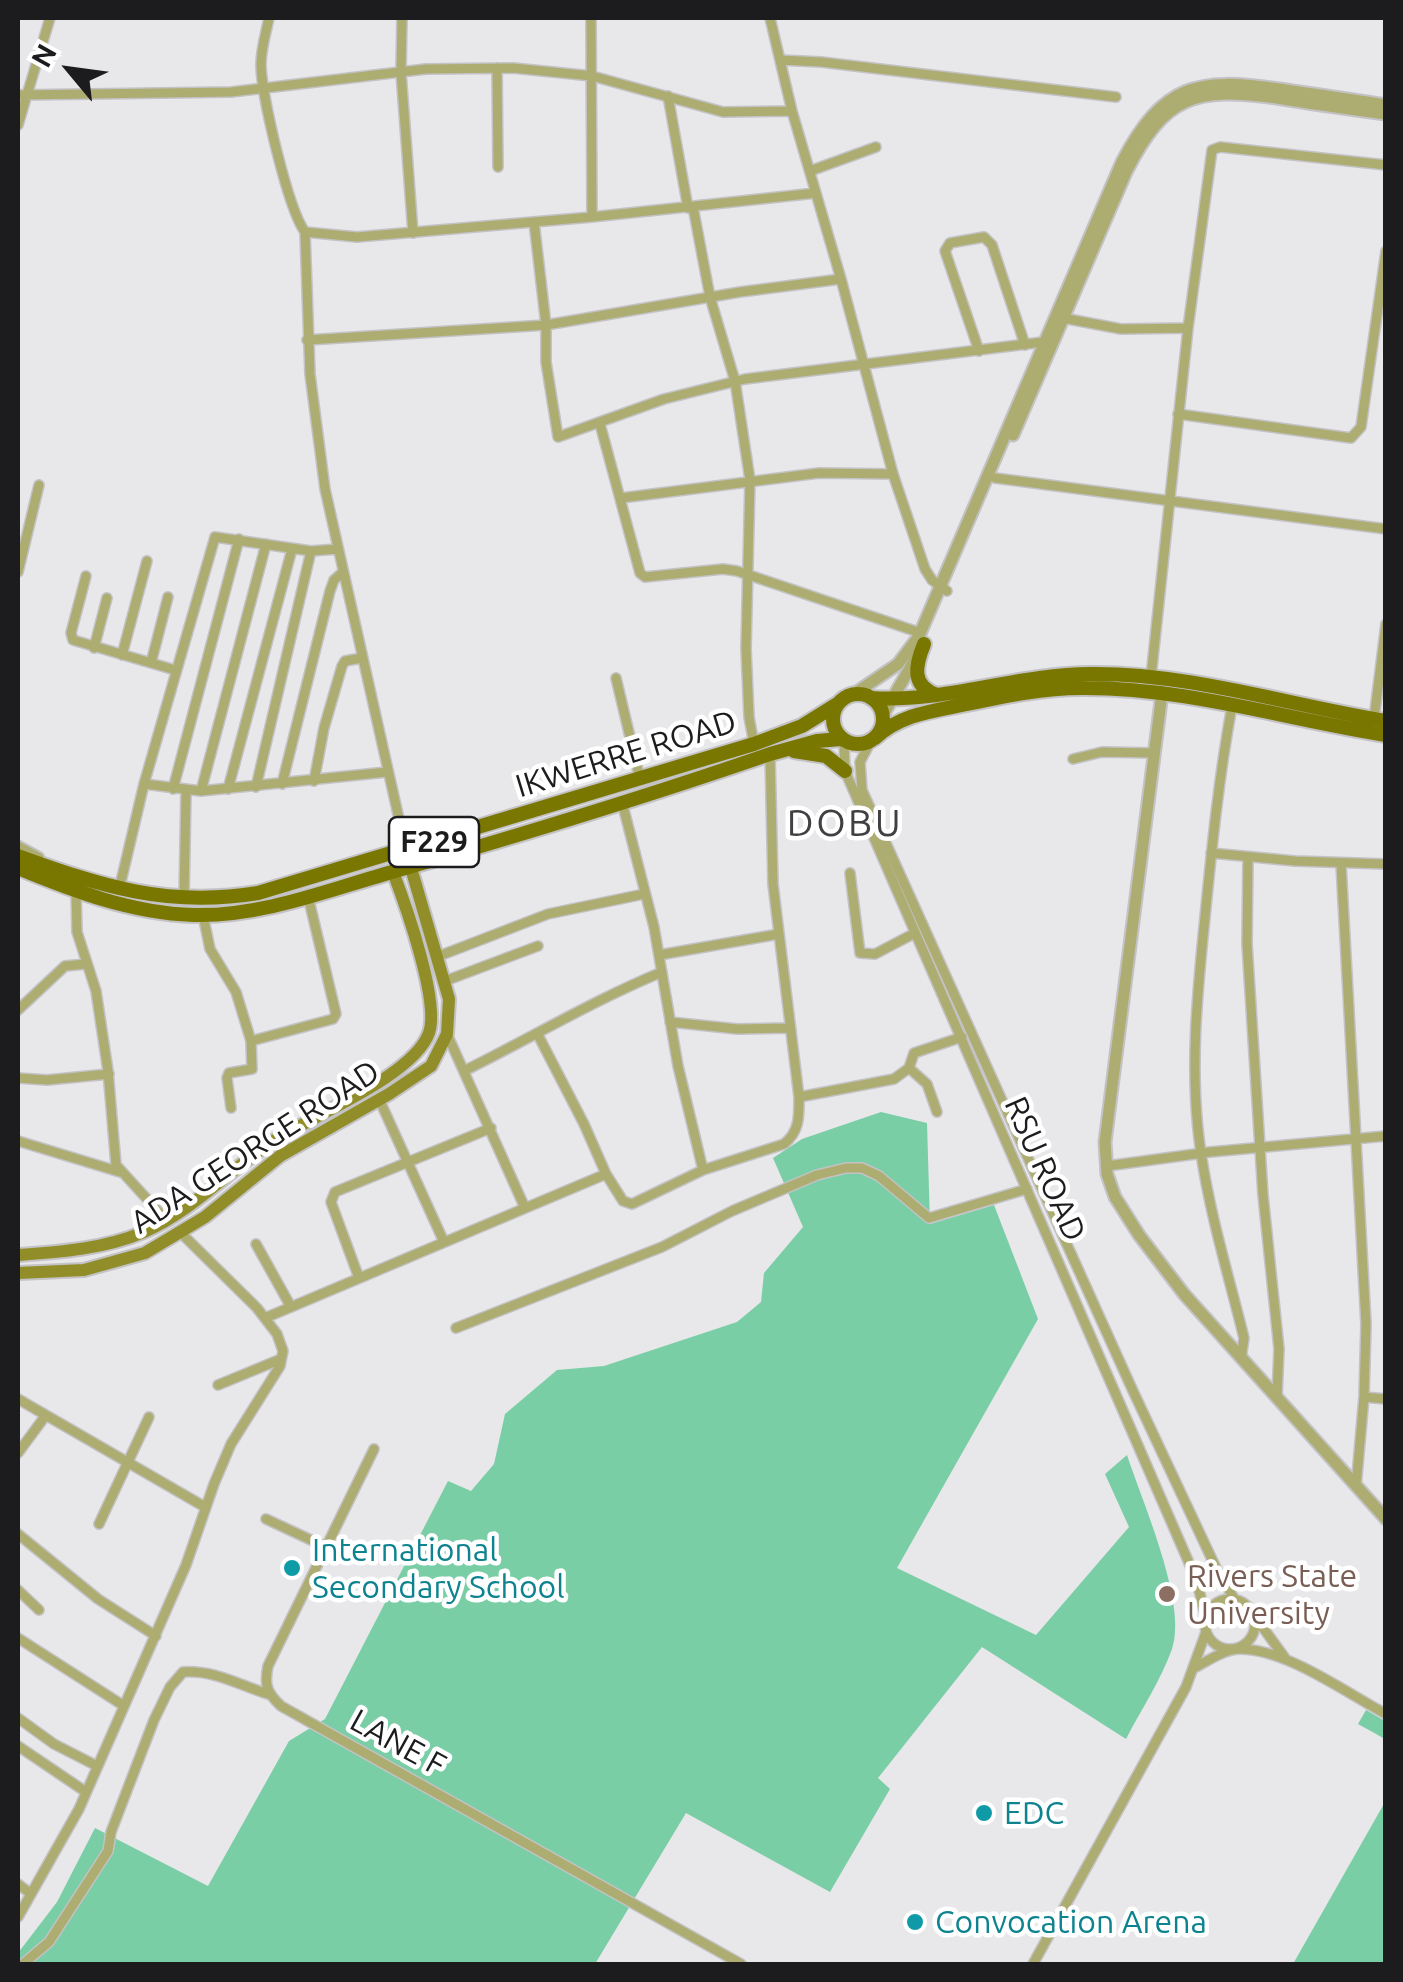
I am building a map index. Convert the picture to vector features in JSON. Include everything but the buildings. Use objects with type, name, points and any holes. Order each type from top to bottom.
[{"type":"main road","points":[[922,639],[917,678],[925,690],[938,696]]},
{"type":"main road","points":[[854,694],[890,699],[938,696],[1034,676],[1101,674],[1151,677],[1380,720]]},
{"type":"main road","points":[[873,739],[890,724],[908,717],[1010,695],[1080,688],[1162,693],[1386,736]]},
{"type":"main road","name":"F229","points":[[839,702],[854,694]]},
{"type":"main road","points":[[871,698],[882,715],[880,731],[873,739]]},
{"type":"main road","points":[[839,702],[833,725],[842,739]]},
{"type":"main road","name":"IKWERRE ROAD","points":[[18,856],[119,890],[184,899],[258,893],[754,744],[802,726],[839,702]]},
{"type":"main road","name":"IKWERRE ROAD","points":[[22,872],[140,909],[203,915],[255,909],[411,868],[774,752],[842,739]]},
{"type":"main road","name":"F229","points":[[842,739],[856,744],[873,739]]},
{"type":"main road","points":[[774,752],[826,756],[845,770]]},
{"type":"main road","points":[[411,868],[445,980],[449,999],[447,1034]]},
{"type":"main road","name":"ADA GEORGE ROAD","points":[[18,1255],[100,1246],[167,1221],[276,1139],[392,1074],[421,1049],[431,1028],[432,1005],[393,872]]},
{"type":"main road","name":"ADA GEORGE ROAD","points":[[18,1273],[84,1270],[145,1253],[205,1217],[280,1156],[431,1066],[447,1034]]},
{"type":"street","points":[[18,125],[22,94],[50,18]]},
{"type":"street","points":[[269,18],[261,61],[262,87],[293,203],[306,232],[307,340],[325,489],[406,850]]},
{"type":"street","points":[[402,18],[401,72],[412,233]]},
{"type":"street","points":[[592,18],[592,217]]},
{"type":"street","points":[[770,18],[892,474],[925,569],[944,589]]},
{"type":"street","points":[[780,60],[1116,97]]},
{"type":"street","points":[[22,94],[216,92],[401,72],[497,68],[592,76],[723,112],[792,111]]},
{"type":"street","points":[[497,68],[498,168]]},
{"type":"street","points":[[944,589],[1043,342],[1122,162],[1145,124],[1172,100],[1204,84],[1221,82],[1386,104]]},
{"type":"street","points":[[882,715],[922,639],[995,478],[1138,148],[1162,118],[1196,96],[1231,92],[1386,114]]},
{"type":"street","points":[[668,96],[710,297],[735,381],[750,480],[746,648],[754,744]]},
{"type":"street","points":[[810,171],[876,148]]},
{"type":"street","points":[[1151,677],[1188,328],[1214,148],[1386,164]]},
{"type":"street","points":[[306,232],[357,238],[816,193]]},
{"type":"street","points":[[534,222],[555,433],[562,437],[664,399],[735,381],[1043,342]]},
{"type":"street","points":[[979,351],[945,251],[950,243],[984,237],[992,245],[1025,345]]},
{"type":"street","points":[[1178,414],[1356,436],[1361,427],[1386,251]]},
{"type":"street","points":[[307,340],[546,325],[842,279]]},
{"type":"street","points":[[1063,318],[1121,329],[1188,328]]},
{"type":"street","points":[[600,424],[644,577],[722,569],[748,574],[922,639]]},
{"type":"street","points":[[621,498],[819,473],[892,474]]},
{"type":"street","points":[[995,478],[1386,529]]},
{"type":"street","points":[[18,572],[39,485]]},
{"type":"street","points":[[119,890],[144,784],[215,538],[311,551],[338,550]]},
{"type":"street","points":[[173,790],[238,539]]},
{"type":"street","points":[[200,791],[266,544]]},
{"type":"street","points":[[228,789],[292,549]]},
{"type":"street","points":[[256,787],[311,551]]},
{"type":"street","points":[[122,655],[146,561]]},
{"type":"street","points":[[282,784],[330,591],[343,572]]},
{"type":"street","points":[[86,576],[71,634],[79,644],[176,670]]},
{"type":"street","points":[[151,663],[168,597]]},
{"type":"street","points":[[94,648],[107,598]]},
{"type":"street","points":[[1380,720],[1386,624]]},
{"type":"street","points":[[854,694],[898,664],[922,639]]},
{"type":"street","points":[[314,781],[342,666],[345,661],[362,658]]},
{"type":"street","points":[[616,678],[640,779]]},
{"type":"street","points":[[1162,693],[1107,1126],[1107,1166],[1116,1196],[1139,1235],[1184,1294],[1386,1519]]},
{"type":"street","points":[[1232,706],[1211,853],[1196,1024],[1201,1153],[1244,1338],[1242,1359]]},
{"type":"street","name":"RSU ROAD","points":[[842,739],[845,770],[915,934],[1217,1570],[1235,1600]]},
{"type":"street","name":"RSU ROAD","points":[[873,739],[860,762],[862,790],[1027,1190],[1196,1579],[1206,1616]]},
{"type":"street","points":[[538,1035],[606,1174],[624,1201],[632,1204],[703,1170],[784,1144],[794,1136],[799,1097],[773,884],[774,752]]},
{"type":"street","points":[[1072,759],[1102,752],[1154,754]]},
{"type":"street","points":[[144,784],[200,791],[387,772]]},
{"type":"street","points":[[184,899],[186,791]]},
{"type":"street","points":[[622,801],[703,1170]]},
{"type":"street","points":[[18,847],[58,871]]},
{"type":"street","points":[[1211,853],[1386,864]]},
{"type":"street","points":[[1248,856],[1247,944],[1278,1349],[1277,1400]]},
{"type":"street","points":[[1341,864],[1366,1324],[1356,1487]]},
{"type":"street","points":[[850,874],[860,953],[875,954],[915,934]]},
{"type":"street","points":[[76,892],[77,932],[96,991],[109,1074],[116,1165],[167,1221]]},
{"type":"street","points":[[438,956],[548,914],[644,894]]},
{"type":"street","points":[[251,1041],[332,1019],[336,1014],[308,896]]},
{"type":"street","points":[[203,915],[206,939],[236,992],[251,1041],[252,1068],[229,1073],[227,1078],[231,1108]]},
{"type":"street","points":[[658,955],[779,934]]},
{"type":"street","points":[[445,980],[538,946]]},
{"type":"street","points":[[18,1010],[65,966],[86,964]]},
{"type":"street","points":[[464,1070],[662,972]]},
{"type":"street","points":[[670,1022],[790,1028]]},
{"type":"street","points":[[447,1034],[525,1208]]},
{"type":"street","points":[[799,1097],[894,1079],[909,1068],[914,1053],[965,1036]]},
{"type":"street","points":[[909,1068],[927,1084],[937,1112]]},
{"type":"street","points":[[18,1078],[62,1080],[109,1074]]},
{"type":"street","points":[[378,1100],[444,1242]]},
{"type":"street","points":[[359,1278],[330,1197],[490,1128]]},
{"type":"street","points":[[1107,1166],[1386,1136]]},
{"type":"street","points":[[18,1141],[120,1172]]},
{"type":"street","points":[[456,1328],[662,1247],[732,1211],[817,1176],[846,1168],[862,1168],[879,1176],[929,1218],[1027,1190]]},
{"type":"street","points":[[265,1318],[606,1174]]},
{"type":"street","points":[[18,1916],[86,1792],[186,1565],[231,1444],[282,1359],[277,1334],[265,1318],[180,1232]]},
{"type":"street","points":[[256,1244],[291,1307]]},
{"type":"street","points":[[218,1385],[282,1359]]},
{"type":"street","points":[[1364,1397],[1386,1398]]},
{"type":"street","points":[[18,1399],[206,1508]]},
{"type":"street","points":[[18,1454],[46,1416]]},
{"type":"street","points":[[99,1524],[149,1417]]},
{"type":"street","points":[[268,1694],[268,1666],[374,1449]]},
{"type":"street","points":[[266,1519],[326,1547]]},
{"type":"street","points":[[18,1534],[98,1599],[156,1636]]},
{"type":"street","points":[[18,1590],[39,1610]]},
{"type":"street","points":[[1033,1964],[1196,1667],[1206,1632],[1206,1616],[1220,1601],[1245,1604],[1287,1660]]},
{"type":"street","points":[[1196,1667],[1236,1648],[1252,1634],[1252,1613]]},
{"type":"street","points":[[1206,1632],[1221,1648],[1260,1651],[1287,1660],[1386,1714]]},
{"type":"street","points":[[18,1638],[124,1706]]},
{"type":"street","name":"LANE F","points":[[23,1964],[48,1942],[108,1851],[111,1832],[170,1687],[183,1672],[199,1671],[224,1676],[268,1694],[282,1706],[741,1964]]},
{"type":"street","points":[[18,1718],[54,1744],[97,1766]]},
{"type":"street","points":[[18,1746],[86,1792]]},
{"type":"street","points":[[18,1884],[31,1894]]},
{"type":"green space","points":[[881,1112],[927,1123],[930,1224],[994,1205],[1038,1319],[897,1568],[1036,1635],[1129,1527],[1105,1474],[1127,1455],[1169,1580],[1175,1630],[1167,1661],[1126,1739],[982,1647],[878,1778],[890,1789],[830,1892],[686,1813],[595,1964],[18,1964],[18,1953],[57,1902],[95,1828],[208,1886],[289,1741],[325,1719],[448,1481],[471,1491],[494,1464],[505,1414],[557,1370],[604,1366],[737,1322],[761,1302],[764,1273],[803,1227],[773,1158],[802,1139]]},
{"type":"green space","points":[[1366,1710],[1385,1721],[1385,1739],[1358,1724]]},
{"type":"green space","points":[[1385,1802],[1385,1964],[1293,1964]]},
{"type":"place","name":"International Secondary School","points":[[292,1568]]},
{"type":"place","name":"Rivers State University","points":[[1167,1594]]},
{"type":"place","name":"EDC","points":[[984,1813]]},
{"type":"place","name":"Convocation Arena","points":[[915,1922]]},
{"type":"district","name":"DOBU","points":[[845,823]]}]
